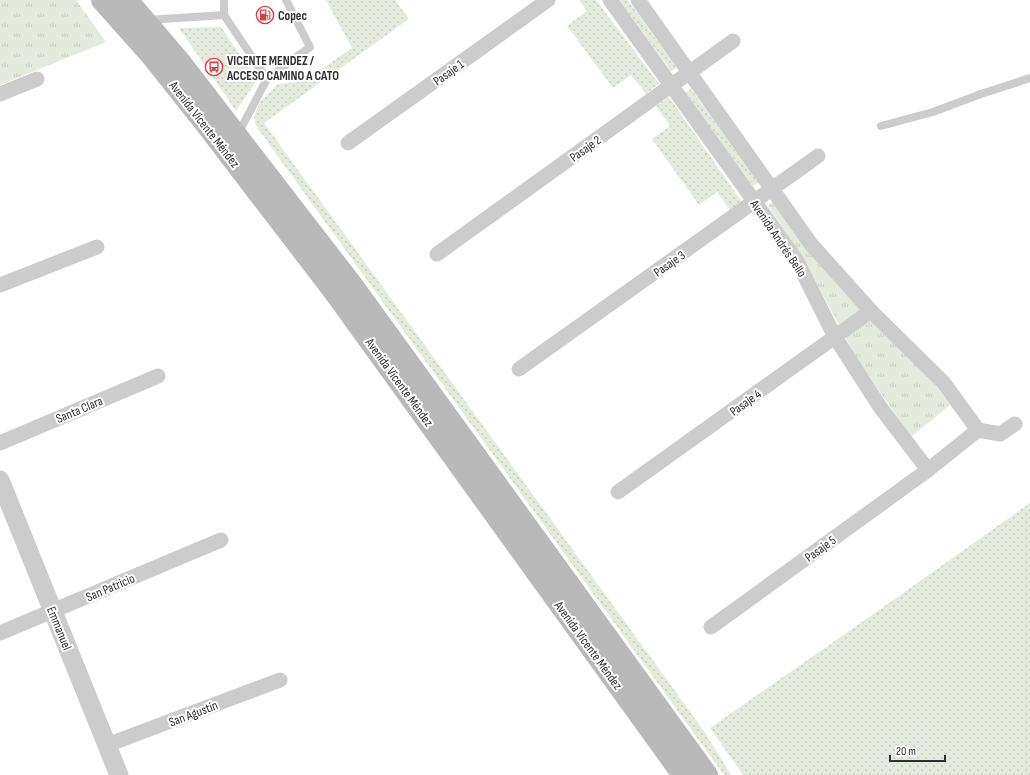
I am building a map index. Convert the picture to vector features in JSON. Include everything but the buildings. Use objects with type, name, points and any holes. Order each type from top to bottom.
[{"type":"main road","name":"Avenida Vicente Méndez","points":[[102,0],[151,55],[206,123],[336,294],[683,775]]},
{"type":"main road","name":"Avenida Vicente Méndez","points":[[127,0],[180,62],[352,285],[707,775]]},
{"type":"street","name":"Pasaje 1","points":[[348,143],[548,0]]},
{"type":"street","name":"Avenida Andrés Bello","points":[[610,0],[797,261],[835,337],[880,407],[928,470]]},
{"type":"street","name":"Avenida Andrés Bello","points":[[638,0],[811,244],[871,311],[943,382],[978,430]]},
{"type":"street","name":"Pasaje 2","points":[[437,254],[734,41]]},
{"type":"street","points":[[0,94],[37,79]]},
{"type":"street","name":"Pasaje 3","points":[[520,369],[818,156]]},
{"type":"street","points":[[0,285],[97,246]]},
{"type":"street","name":"Pasaje 4","points":[[618,492],[871,311]]},
{"type":"street","name":"Santa Clara","points":[[0,443],[158,376]]},
{"type":"street","points":[[928,470],[978,430],[1000,434],[1015,424]]},
{"type":"street","name":"Pasaje 5","points":[[711,627],[928,470]]},
{"type":"street","name":"Emmanuel","points":[[0,480],[119,775]]},
{"type":"street","name":"San Patricio","points":[[0,633],[221,540]]},
{"type":"street","name":"San Agustín","points":[[107,745],[280,680]]},
{"type":"lane","points":[[224,0],[224,15],[267,79]]},
{"type":"lane","points":[[237,136],[267,79],[310,47],[286,0]]},
{"type":"lane","points":[[145,20],[224,15]]},
{"type":"lane","points":[[881,126],[933,112],[1030,78]]},
{"type":"green space","points":[[0,0],[76,0],[106,42],[0,85]]},
{"type":"green space","points":[[326,0],[395,0],[409,19],[264,123],[704,731],[731,775],[724,775],[256,126],[254,117],[260,102],[278,84],[305,81],[352,48]]},
{"type":"green space","points":[[579,0],[596,0],[659,84],[646,94],[631,75],[613,88],[567,26],[587,11]]},
{"type":"green space","points":[[619,0],[628,0],[677,68],[671,71]]},
{"type":"green space","points":[[221,27],[257,80],[236,111],[179,28]]},
{"type":"green space","points":[[691,89],[759,182],[753,186],[685,93]]},
{"type":"green space","points":[[669,97],[744,205],[732,213],[717,192],[699,205],[652,139],[670,126],[656,106]]},
{"type":"green space","points":[[772,202],[930,378],[950,405],[911,437],[856,357],[802,256],[768,206]]},
{"type":"green space","points":[[1030,503],[1030,775],[743,775],[710,728]]},
{"type":"place","name":"Copec","points":[[265,15]]},
{"type":"place","name":"VICENTE MENDEZ / ACCESO CAMINO A CATO","points":[[214,67]]}]
